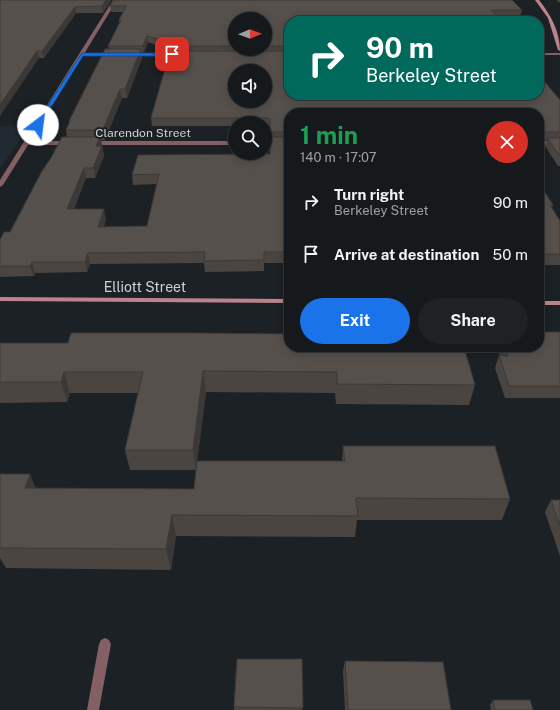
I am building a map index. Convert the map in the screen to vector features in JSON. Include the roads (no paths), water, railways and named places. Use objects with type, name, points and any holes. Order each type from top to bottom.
[{"type":"street","points":[[0,185],[115,0]]},
{"type":"street","points":[[537,0],[548,13],[553,22],[560,50]]},
{"type":"street","points":[[128,54],[187,54]]},
{"type":"street","points":[[544,54],[560,54]]},
{"type":"street","points":[[82,55],[120,55]]},
{"type":"street","points":[[26,143],[72,143]]},
{"type":"street","name":"Clarendon Street","points":[[88,143],[228,143]]},
{"type":"street","points":[[272,143],[284,143]]},
{"type":"street","points":[[544,143],[560,143]]},
{"type":"street","name":"Elliott Street","points":[[0,299],[284,301]]},
{"type":"street","points":[[544,303],[560,303]]},
{"type":"street","points":[[92,710],[105,644]]}]
